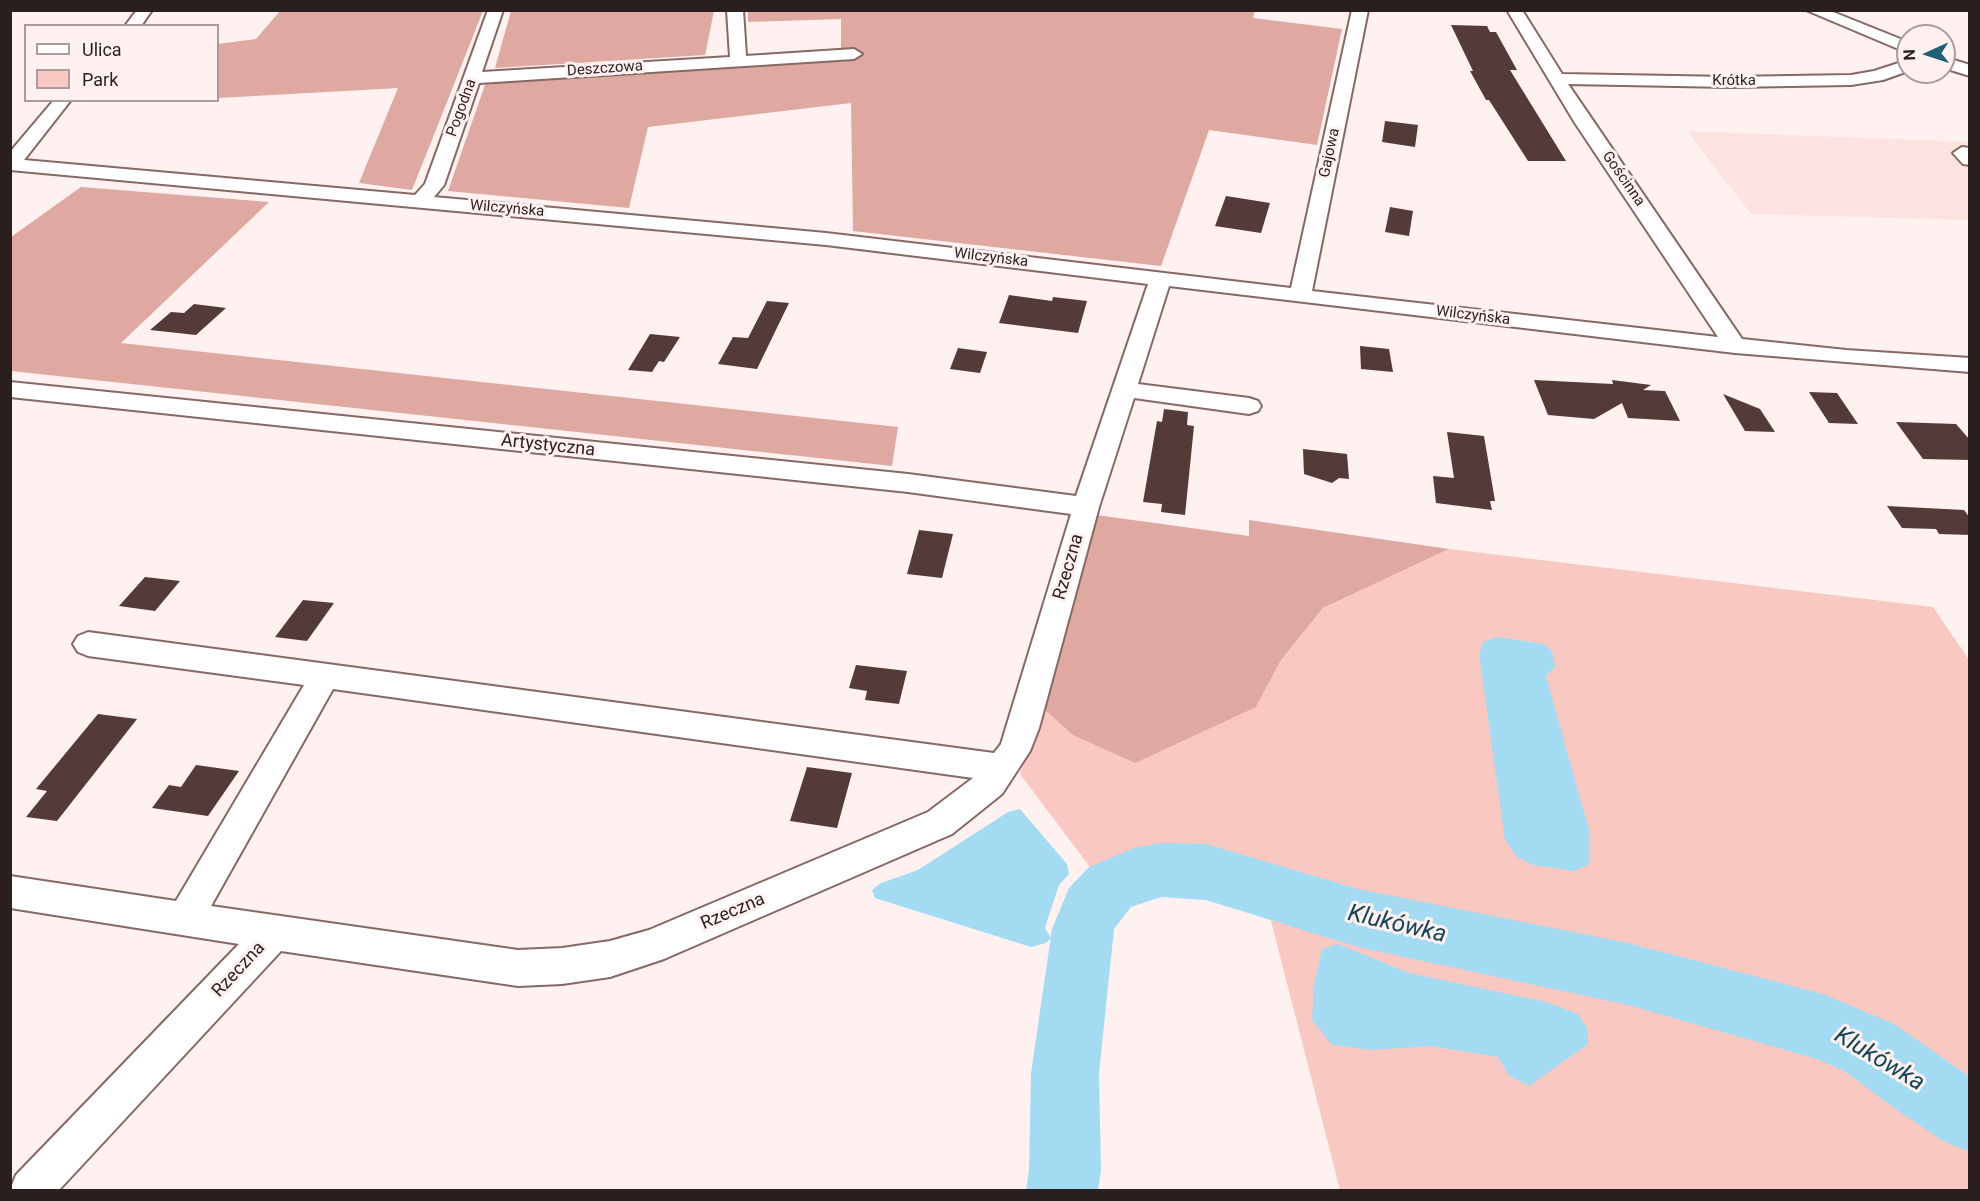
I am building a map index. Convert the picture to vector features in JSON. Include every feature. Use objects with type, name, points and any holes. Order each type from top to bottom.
[{"type":"street","points":[[134,24],[145,10]]},
{"type":"street","name":"Pogodna","points":[[422,201],[434,185],[496,10]]},
{"type":"street","points":[[735,10],[738,61]]},
{"type":"street","name":"Gajowa","points":[[1300,295],[1360,10]]},
{"type":"street","name":"Gościnna","points":[[1514,10],[1559,79],[1584,123],[1735,346]]},
{"type":"street","points":[[1813,10],[1896,43]]},
{"type":"street","name":"Deszczowa","points":[[473,78],[854,54]]},
{"type":"street","name":"Krótka","points":[[1559,79],[1730,82],[1851,80],[1876,76],[1896,69]]},
{"type":"street","points":[[10,163],[24,150],[61,102]]},
{"type":"street","points":[[1970,153],[1962,153],[1970,160]]},
{"type":"street","name":"Wilczyńska","points":[[10,163],[826,239],[1735,346],[1970,365]]},
{"type":"street","name":"Rzeczna","points":[[31,1191],[273,934],[518,968],[562,966],[610,959],[651,947],[940,823],[990,784],[1014,751],[1023,728],[1086,507],[1161,278]]},
{"type":"street","name":"Artystyczna","points":[[10,389],[908,483],[1086,507]]},
{"type":"street","points":[[1123,389],[1249,406]]},
{"type":"street","points":[[88,644],[324,678],[1002,768]]},
{"type":"street","points":[[184,920],[324,678]]},
{"type":"street","points":[[10,892],[273,934]]},
{"type":"shaded area","points":[[511,10],[714,11],[705,55],[495,68]]},
{"type":"shaded area","points":[[1255,10],[1253,18],[1342,29],[1317,145],[1209,130],[1161,266],[853,231],[851,103],[648,127],[629,208],[448,191],[486,82],[841,58],[841,19],[748,22],[748,11]]},
{"type":"shaded area","points":[[280,11],[483,11],[412,190],[359,183],[398,88],[219,98],[219,44],[256,39]]},
{"type":"shaded area","points":[[1687,131],[1969,142],[1969,220],[1751,214]]},
{"type":"shaded area","points":[[81,187],[269,202],[121,343],[898,427],[892,466],[11,371],[11,237]]},
{"type":"shaded area","points":[[1089,514],[1249,536],[1249,520],[1449,549],[1323,608],[1281,660],[1256,707],[1135,763],[1073,735],[1042,707]]},
{"type":"green space","points":[[1449,549],[1933,607],[1969,660],[1969,1190],[1340,1190],[1269,913],[1204,892],[1161,891],[1129,903],[1097,922],[1096,875],[1020,774],[1042,707],[1256,707],[1281,660],[1323,608]]},
{"type":"water","points":[[1498,637],[1544,644],[1552,651],[1555,667],[1546,676],[1590,834],[1589,864],[1575,871],[1533,865],[1517,857],[1505,840],[1479,654],[1483,642]]},
{"type":"water","points":[[1020,809],[1067,864],[1069,874],[1059,885],[1050,912],[1045,928],[1051,938],[1046,943],[1031,947],[875,898],[872,890],[881,883],[918,870],[1008,812]]},
{"type":"water","points":[[1338,944],[1409,973],[1546,1002],[1578,1014],[1588,1029],[1588,1044],[1529,1086],[1509,1076],[1498,1057],[1431,1046],[1372,1050],[1332,1045],[1312,1020],[1314,986],[1322,949]]},
{"type":"building","points":[[1451,25],[1487,26],[1490,32],[1496,32],[1517,70],[1510,70],[1566,161],[1528,161],[1489,100],[1486,100],[1470,71],[1473,71]]},
{"type":"building","points":[[1385,121],[1418,125],[1415,147],[1382,142]]},
{"type":"building","points":[[1226,196],[1270,203],[1261,233],[1215,226]]},
{"type":"building","points":[[1390,207],[1413,211],[1409,236],[1385,232]]},
{"type":"building","points":[[1009,295],[1052,301],[1053,297],[1087,301],[1078,333],[999,323]]},
{"type":"building","points":[[767,301],[789,303],[757,369],[718,364],[733,337],[748,338]]},
{"type":"building","points":[[194,304],[226,308],[196,335],[150,330],[171,312],[184,313]]},
{"type":"building","points":[[650,334],[680,337],[664,362],[659,361],[652,372],[628,370]]},
{"type":"building","points":[[1360,346],[1389,349],[1393,372],[1361,369]]},
{"type":"building","points":[[958,348],[987,352],[980,373],[950,369]]},
{"type":"building","points":[[1534,380],[1613,384],[1612,380],[1651,385],[1643,390],[1665,391],[1680,421],[1628,418],[1622,403],[1594,419],[1548,415]]},
{"type":"building","points":[[1809,392],[1837,393],[1858,424],[1829,423]]},
{"type":"building","points":[[1723,394],[1760,409],[1775,432],[1745,431]]},
{"type":"building","points":[[1164,409],[1188,412],[1187,425],[1194,426],[1185,515],[1161,512],[1162,504],[1143,502],[1157,421],[1162,422]]},
{"type":"building","points":[[1896,422],[1956,424],[1970,440],[1970,460],[1923,459]]},
{"type":"building","points":[[1447,432],[1484,436],[1495,501],[1490,501],[1492,510],[1436,503],[1433,476],[1454,478]]},
{"type":"building","points":[[1303,449],[1347,454],[1349,479],[1339,478],[1332,483],[1304,474]]},
{"type":"building","points":[[1887,506],[1964,510],[1970,518],[1970,535],[1939,534],[1936,529],[1902,528]]},
{"type":"building","points":[[919,530],[953,534],[942,578],[907,574]]},
{"type":"building","points":[[145,577],[180,581],[155,611],[119,606]]},
{"type":"building","points":[[303,600],[334,603],[307,641],[275,637]]},
{"type":"building","points":[[856,665],[907,671],[899,704],[865,700],[867,691],[849,688]]},
{"type":"building","points":[[98,714],[137,719],[57,821],[26,817],[47,791],[36,789]]},
{"type":"building","points":[[196,765],[239,771],[208,816],[152,808],[169,785],[181,787]]},
{"type":"building","points":[[807,767],[852,773],[837,828],[790,821]]},
{"type":"waterway","name":"Klukówka","points":[[1062,1190],[1065,1171],[1065,1073],[1083,929],[1091,908],[1110,887],[1134,876],[1161,870],[1206,872],[1358,918],[1628,974],[1823,1027],[1870,1048],[1921,1086],[1970,1117]]}]
